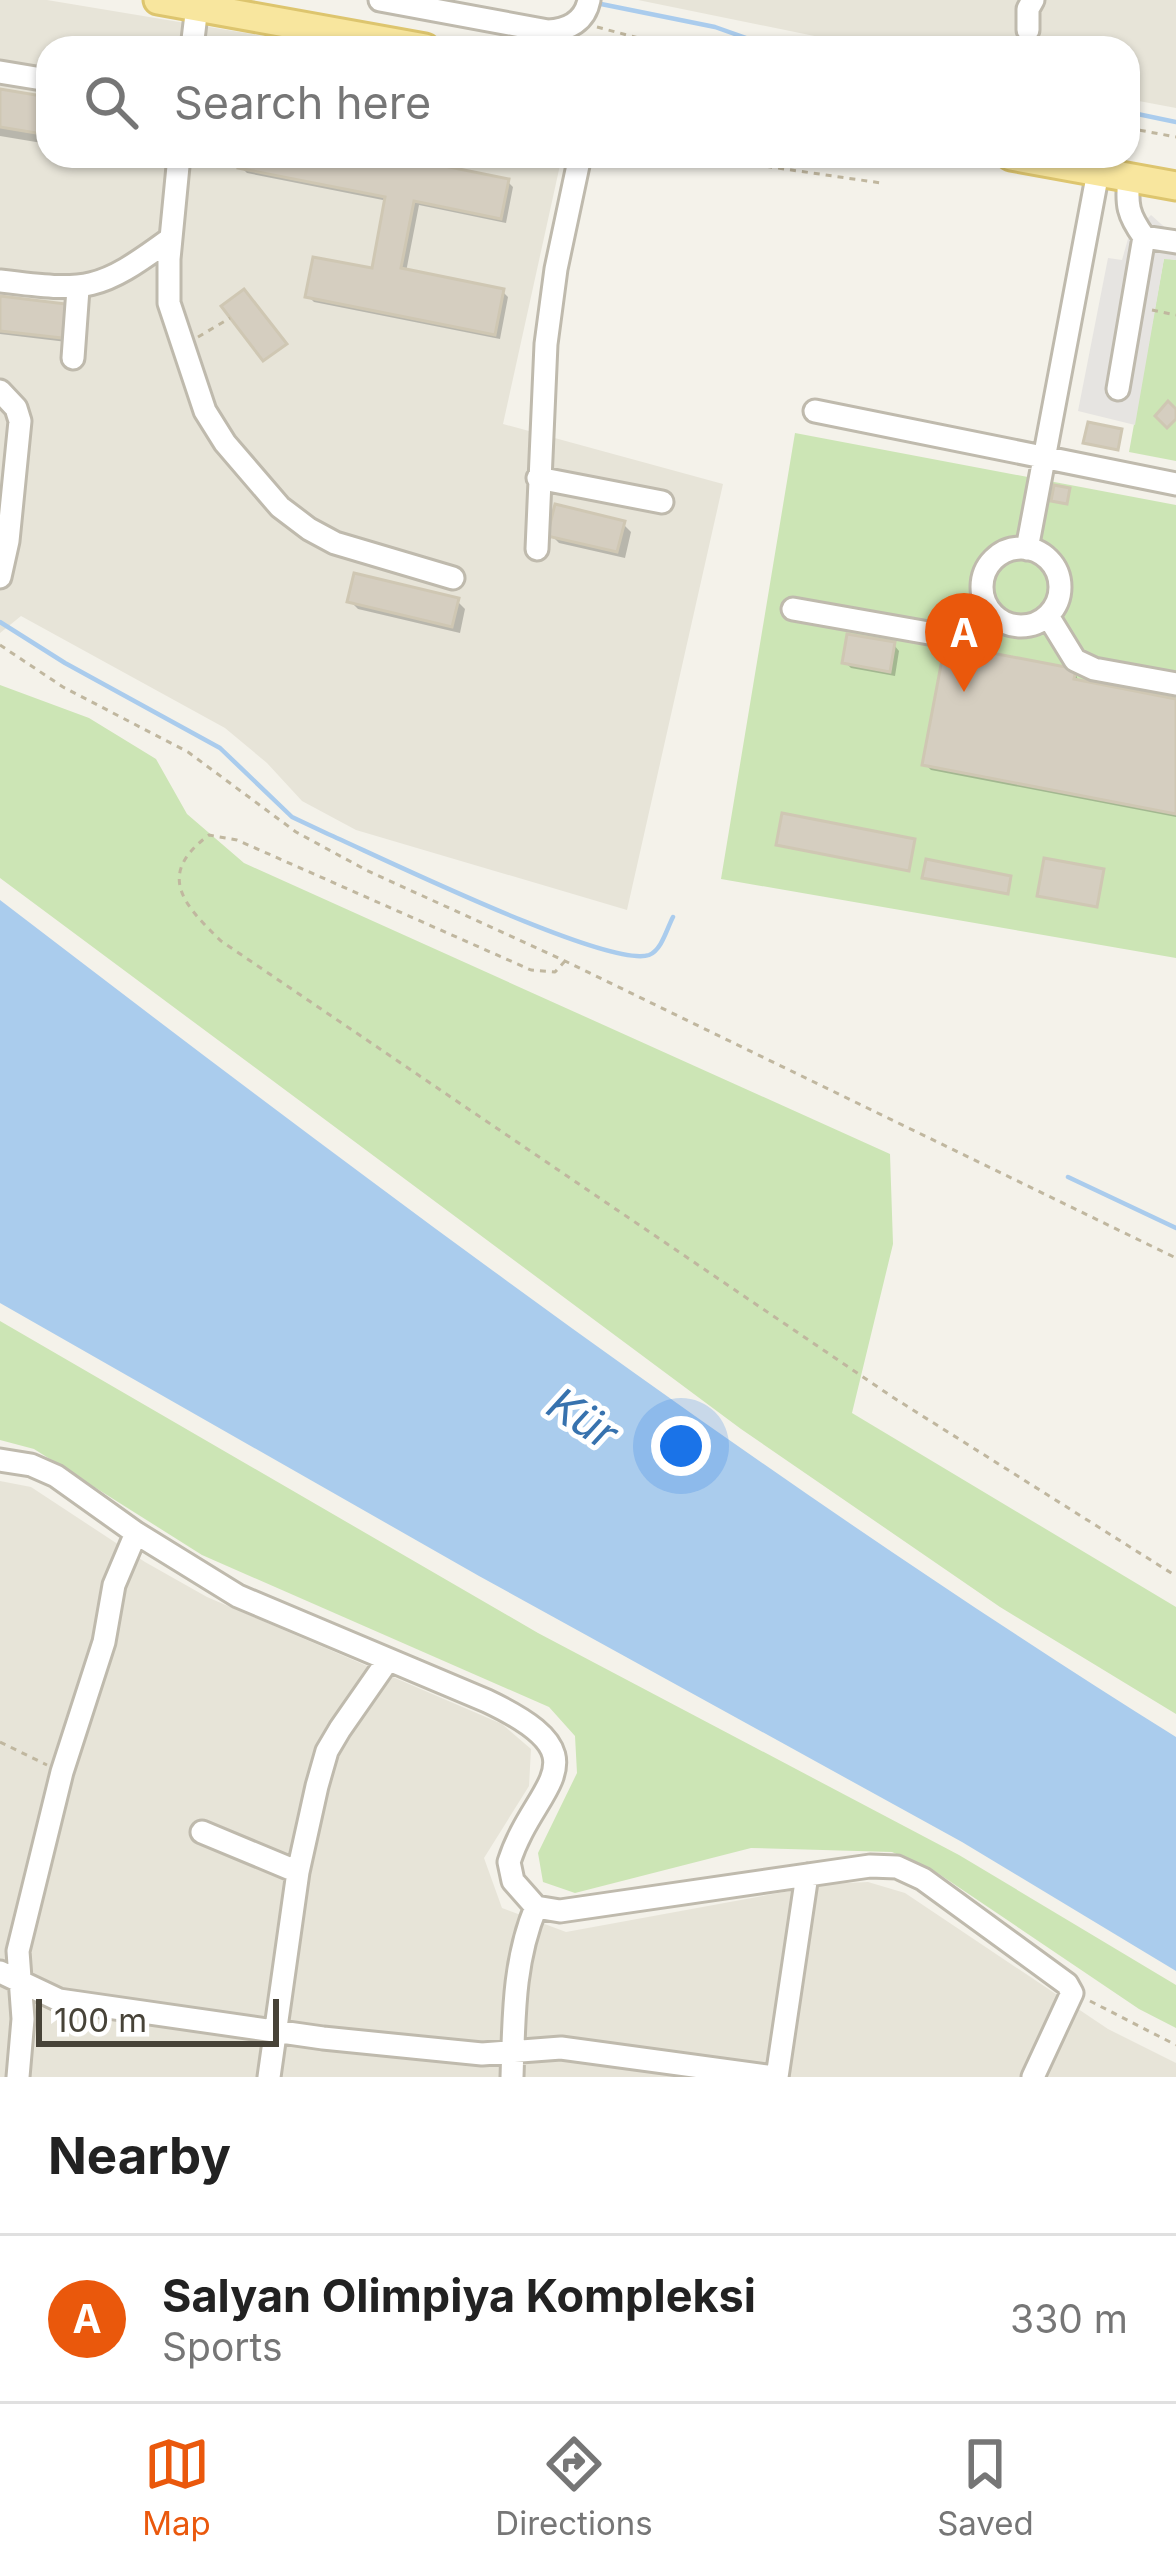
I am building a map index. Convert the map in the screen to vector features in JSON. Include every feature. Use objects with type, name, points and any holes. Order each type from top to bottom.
[{"type":"main road","points":[[158,0],[236,6],[370,36]]},
{"type":"main road","points":[[1076,168],[1176,186]]},
{"type":"street","points":[[380,0],[548,31],[569,28],[589,0]]},
{"type":"street","points":[[1028,30],[1033,0]]},
{"type":"street","points":[[193,36],[197,6]]},
{"type":"street","points":[[0,72],[36,78]]},
{"type":"street","points":[[178,168],[169,303],[205,410],[224,443],[280,507],[335,543],[454,578]]},
{"type":"street","points":[[537,549],[538,478],[556,269],[577,168]]},
{"type":"street","points":[[1028,549],[1098,172]]},
{"type":"street","points":[[1118,388],[1144,237],[1128,214],[1129,178]]},
{"type":"street","points":[[1144,237],[1176,242]]},
{"type":"street","points":[[0,281],[78,289],[122,274],[170,239]]},
{"type":"street","points":[[73,358],[78,289]]},
{"type":"street","points":[[0,392],[16,408],[20,421],[0,577]]},
{"type":"street","points":[[814,411],[1176,484]]},
{"type":"street","points":[[538,478],[662,502]]},
{"type":"street","points":[[1028,549],[1049,560],[1060,582],[1060,595],[1048,616],[1015,626],[994,616],[982,582],[993,560],[1003,553],[1028,549]]},
{"type":"street","points":[[793,609],[940,635],[954,632],[987,606]]},
{"type":"street","points":[[1048,616],[1075,660],[1094,669],[1176,684]]},
{"type":"street","points":[[0,1460],[56,1476],[238,1596],[513,1714],[540,1734],[552,1750],[555,1770],[509,1862],[513,1881],[536,1907],[560,1910],[897,1867],[923,1879],[1067,1984],[1072,1993],[1033,2077]]},
{"type":"street","points":[[18,2077],[23,2020],[10,1977],[62,1772],[99,1662],[114,1585],[136,1533]]},
{"type":"street","points":[[269,2077],[298,1872],[327,1751],[388,1660]]},
{"type":"street","points":[[202,1832],[298,1872]]},
{"type":"street","points":[[10,1977],[59,2000],[275,2031],[482,2054],[561,2048],[775,2077],[806,1875]]},
{"type":"street","points":[[512,2077],[520,1954],[536,1907]]},
{"type":"path","points":[[578,21],[632,36]]},
{"type":"path","points":[[1140,130],[1176,137]]},
{"type":"path","points":[[777,168],[880,183]]},
{"type":"path","points":[[1132,307],[1176,315]]},
{"type":"path","points":[[186,345],[230,318]]},
{"type":"path","points":[[0,645],[26,666],[188,752],[325,848],[1176,1258]]},
{"type":"path","points":[[565,961],[555,972],[531,970],[237,840],[208,836],[188,851],[177,876],[186,907],[221,941],[894,1397],[1176,1576]]},
{"type":"path","points":[[0,1742],[62,1772]]},
{"type":"path","points":[[1072,1993],[1176,2045]]},
{"type":"shaded area","points":[[0,0],[47,0],[263,36],[36,36],[36,168],[559,168],[503,424],[723,484],[627,910],[356,830],[302,801],[225,728],[21,616],[0,633]]},
{"type":"shaded area","points":[[638,0],[1176,0],[1176,108],[1140,101],[1140,36],[814,36]]},
{"type":"shaded area","points":[[1151,215],[1176,233],[1176,260],[1164,259],[1135,425],[1078,411],[1108,258],[1122,260],[1128,239]]},
{"type":"shaded area","points":[[0,1481],[31,1487],[207,1597],[502,1724],[531,1749],[529,1786],[484,1858],[502,1908],[566,1932],[828,1884],[868,1882],[905,1893],[1108,2029],[1176,2063],[1176,2077],[0,2077]]},
{"type":"green space","points":[[1164,258],[1176,260],[1176,461],[1129,452]]},
{"type":"green space","points":[[795,433],[1176,505],[1176,958],[721,879]]},
{"type":"green space","points":[[0,685],[89,718],[156,759],[187,814],[244,863],[890,1154],[893,1244],[852,1413],[1176,1607],[1176,1714],[1000,1607],[741,1429],[0,878]]},
{"type":"green space","points":[[0,1321],[538,1633],[959,1855],[1176,1985],[1176,2028],[1139,2009],[936,1872],[892,1852],[751,1848],[575,1893],[543,1882],[538,1853],[577,1773],[575,1736],[549,1707],[202,1555],[34,1449],[0,1440]]},
{"type":"water","name":"Kür","points":[[0,900],[287,1118],[725,1437],[1176,1737],[1176,1971],[962,1842],[479,1576],[0,1303]]},
{"type":"building","points":[[0,89],[36,95],[36,133],[0,127]]},
{"type":"building","points":[[238,168],[454,168],[509,179],[501,219],[414,201],[401,268],[504,289],[495,335],[305,297],[313,257],[372,268],[385,197]]},
{"type":"building","points":[[244,289],[287,344],[263,361],[221,306]]},
{"type":"building","points":[[0,296],[66,304],[62,338],[0,331]]},
{"type":"building","points":[[1168,401],[1176,409],[1176,419],[1167,428],[1155,416]]},
{"type":"building","points":[[1088,422],[1122,429],[1118,450],[1083,443]]},
{"type":"building","points":[[1054,485],[1070,488],[1067,504],[1051,501]]},
{"type":"building","points":[[555,504],[625,521],[617,552],[547,536]]},
{"type":"building","points":[[354,573],[459,598],[452,627],[347,602]]},
{"type":"building","points":[[847,634],[895,642],[890,672],[842,663]]},
{"type":"building","points":[[945,644],[1076,669],[1074,679],[1176,699],[1176,814],[922,765]]},
{"type":"building","points":[[782,813],[915,839],[909,871],[776,845]]},
{"type":"building","points":[[1044,858],[1104,869],[1097,907],[1037,896]]},
{"type":"building","points":[[926,859],[1011,876],[1008,894],[922,878]]},
{"type":"waterway","points":[[601,4],[740,36]]},
{"type":"waterway","points":[[1140,114],[1176,122]]},
{"type":"waterway","points":[[0,622],[220,748],[292,817],[441,886],[543,929],[626,955],[654,952],[673,917]]},
{"type":"waterway","points":[[1068,1177],[1176,1228]]},
{"type":"place","name":"Salyan Olimpiya Kompleksi","points":[[964,692]]}]
